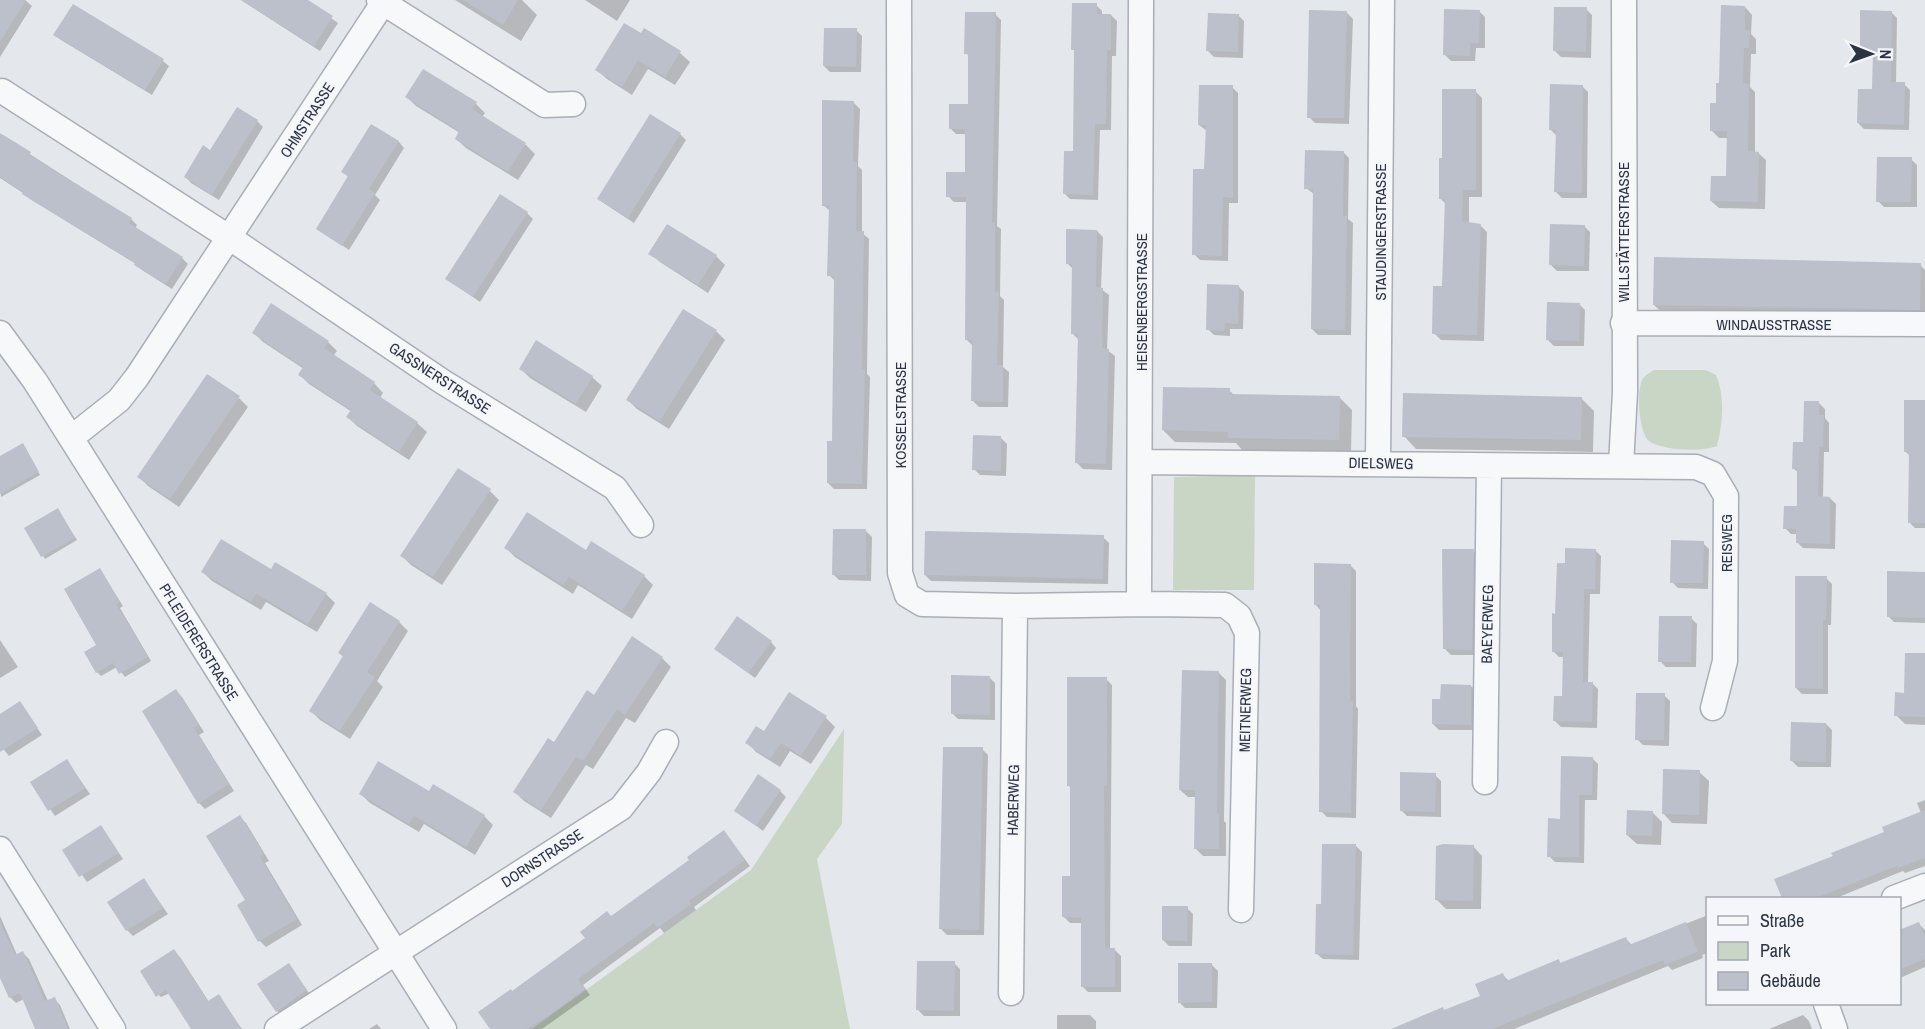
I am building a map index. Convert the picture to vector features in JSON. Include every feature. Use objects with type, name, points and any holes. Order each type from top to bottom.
[{"type":"street","name":"KOSSELSTRASSE","points":[[899,0],[900,573],[908,595],[922,603],[1015,606],[1139,604]]},
{"type":"street","name":"HEISENBERGSTRASSE","points":[[1139,604],[1142,0]]},
{"type":"street","name":"STAUDINGERSTRASSE","points":[[1378,463],[1382,0]]},
{"type":"street","name":"WILLSTÄTTERSTRASSE","points":[[1622,465],[1624,0]]},
{"type":"street","name":"OHMSTRASSE","points":[[71,438],[119,400],[137,377],[230,238],[382,1],[545,105],[573,104]]},
{"type":"street","points":[[2,91],[230,238]]},
{"type":"street","name":"GASSNERSTRASSE","points":[[230,238],[443,382],[615,488],[641,525]]},
{"type":"street","name":"WINDAUSSTRASSE","points":[[1623,324],[1925,324]]},
{"type":"street","name":"PFLEIDERERSTRASSE","points":[[0,333],[35,381],[444,1029]]},
{"type":"street","name":"DIELSWEG","points":[[1141,462],[1489,466],[1622,465]]},
{"type":"street","name":"REISWEG","points":[[1622,465],[1696,467],[1713,474],[1726,496],[1725,662],[1713,708]]},
{"type":"street","name":"BAEYERWEG","points":[[1485,782],[1489,466]]},
{"type":"street","name":"MEITNERWEG","points":[[1139,604],[1225,605],[1239,616],[1247,633],[1241,910]]},
{"type":"street","name":"HABERWEG","points":[[1011,993],[1015,606]]},
{"type":"street","name":"DORNSTRASSE","points":[[278,1029],[621,808],[649,772],[666,742]]},
{"type":"street","points":[[0,849],[113,1029]]},
{"type":"street","points":[[1897,897],[1925,886]]},
{"type":"street","points":[[1826,1005],[1835,1029]]},
{"type":"green space","points":[[1654,370],[1706,370],[1716,375],[1721,392],[1722,410],[1717,446],[1683,449],[1663,447],[1649,441],[1641,422],[1639,396],[1642,381]]},
{"type":"green space","points":[[1255,475],[1254,590],[1173,590],[1174,477]]},
{"type":"green space","points":[[844,729],[842,824],[817,859],[850,1029],[532,1029],[751,870]]},
{"type":"building","points":[[0,0],[26,0],[0,42]]},
{"type":"building","points":[[241,0],[308,0],[333,16],[314,46]]},
{"type":"building","points":[[463,0],[518,0],[503,25]]},
{"type":"building","points":[[1072,3],[1097,3],[1097,14],[1111,14],[1111,50],[1107,50],[1106,124],[1095,124],[1093,195],[1063,194],[1064,151],[1073,151]]},
{"type":"building","points":[[73,4],[164,59],[145,90],[53,35]]},
{"type":"building","points":[[1721,5],[1745,6],[1745,30],[1750,30],[1749,48],[1744,48],[1743,83],[1749,84],[1748,151],[1759,152],[1758,202],[1710,201],[1711,176],[1726,176],[1727,131],[1710,131],[1710,103],[1716,103],[1716,83],[1719,83]]},
{"type":"building","points":[[1554,7],[1587,7],[1586,52],[1553,51]]},
{"type":"building","points":[[1444,9],[1480,10],[1479,43],[1470,43],[1470,56],[1443,55]]},
{"type":"building","points":[[1309,10],[1347,11],[1344,118],[1307,118]]},
{"type":"building","points":[[1860,10],[1892,11],[1891,82],[1905,82],[1904,125],[1857,123],[1858,89],[1872,89],[1873,51],[1860,51]]},
{"type":"building","points":[[965,12],[996,12],[992,222],[995,222],[995,292],[999,292],[997,365],[1003,365],[1003,402],[971,401],[972,340],[965,340],[966,197],[946,197],[946,172],[965,172],[965,129],[949,129],[949,104],[968,104],[968,54],[964,54]]},
{"type":"building","points":[[1208,13],[1239,14],[1238,52],[1206,51]]},
{"type":"building","points":[[624,23],[641,33],[644,28],[681,51],[665,77],[638,60],[622,87],[595,70]]},
{"type":"building","points":[[824,28],[857,28],[856,67],[823,66]]},
{"type":"building","points":[[423,69],[477,102],[472,109],[526,143],[508,172],[455,139],[459,131],[405,97]]},
{"type":"building","points":[[1550,84],[1583,85],[1582,193],[1554,192],[1556,130],[1549,130]]},
{"type":"building","points":[[1199,85],[1233,85],[1233,198],[1223,197],[1222,256],[1192,255],[1193,169],[1204,169],[1206,125],[1198,125]]},
{"type":"building","points":[[1442,89],[1476,89],[1476,190],[1463,190],[1462,221],[1481,224],[1477,335],[1432,334],[1433,286],[1442,286],[1445,199],[1439,199],[1439,158],[1442,158]]},
{"type":"building","points":[[822,100],[854,101],[853,162],[857,162],[856,231],[864,231],[862,369],[865,369],[862,484],[827,483],[827,441],[832,441],[834,276],[827,276],[829,206],[822,206]]},
{"type":"building","points":[[237,107],[258,120],[212,195],[184,177],[203,145],[210,150]]},
{"type":"building","points":[[650,114],[681,133],[628,218],[597,199]]},
{"type":"building","points":[[371,124],[399,141],[369,189],[375,193],[342,246],[316,229],[348,176],[341,172]]},
{"type":"building","points":[[0,133],[31,152],[29,155],[132,218],[129,223],[183,257],[166,284],[22,194],[23,192],[0,177]]},
{"type":"building","points":[[1305,150],[1344,151],[1343,216],[1347,216],[1345,330],[1311,329],[1313,189],[1304,189]]},
{"type":"building","points":[[1877,157],[1912,157],[1911,202],[1876,202]]},
{"type":"building","points":[[500,194],[528,212],[473,297],[445,279]]},
{"type":"building","points":[[667,224],[717,255],[698,285],[648,254]]},
{"type":"building","points":[[1550,224],[1585,225],[1584,266],[1549,265]]},
{"type":"building","points":[[1066,229],[1097,230],[1096,287],[1103,288],[1102,348],[1109,349],[1106,464],[1075,463],[1078,334],[1071,334],[1072,264],[1066,264]]},
{"type":"building","points":[[1654,257],[1921,263],[1920,310],[1653,305]]},
{"type":"building","points":[[1207,284],[1239,285],[1238,324],[1225,323],[1224,331],[1206,330]]},
{"type":"building","points":[[1547,302],[1580,303],[1579,341],[1546,340]]},
{"type":"building","points":[[271,303],[329,341],[324,348],[375,382],[370,390],[418,422],[399,452],[346,417],[351,410],[298,375],[303,367],[252,333]]},
{"type":"building","points":[[683,309],[717,330],[660,421],[626,400]]},
{"type":"building","points":[[536,340],[593,376],[576,404],[519,369]]},
{"type":"building","points":[[207,374],[240,396],[170,499],[137,477]]},
{"type":"building","points":[[1163,387],[1230,388],[1230,394],[1340,396],[1339,440],[1228,438],[1228,432],[1162,430]]},
{"type":"building","points":[[1403,393],[1582,397],[1581,440],[1402,437]]},
{"type":"building","points":[[1904,400],[1925,400],[1925,523],[1908,523],[1909,452],[1904,452]]},
{"type":"building","points":[[1804,401],[1819,401],[1819,415],[1824,415],[1823,447],[1819,447],[1818,496],[1830,497],[1830,544],[1796,543],[1796,529],[1783,529],[1784,506],[1797,506],[1797,469],[1792,469],[1793,442],[1803,442]]},
{"type":"building","points":[[973,435],[1001,436],[1001,471],[972,470]]},
{"type":"building","points":[[23,443],[39,472],[0,494],[0,456]]},
{"type":"building","points":[[458,468],[491,489],[433,577],[400,556]]},
{"type":"building","points":[[58,508],[75,538],[41,557],[24,528]]},
{"type":"building","points":[[527,512],[586,550],[591,541],[645,575],[622,611],[569,577],[563,585],[504,548]]},
{"type":"building","points":[[833,529],[866,529],[866,575],[832,575]]},
{"type":"building","points":[[925,531],[1104,535],[1103,579],[924,575]]},
{"type":"building","points":[[221,539],[271,569],[275,562],[327,593],[308,624],[256,594],[251,602],[201,572]]},
{"type":"building","points":[[1671,540],[1704,541],[1703,583],[1670,583]]},
{"type":"building","points":[[1565,548],[1596,549],[1595,589],[1584,589],[1583,682],[1593,682],[1592,722],[1553,721],[1554,696],[1562,696],[1563,652],[1552,652],[1552,613],[1555,614],[1557,563],[1565,563]]},
{"type":"building","points":[[1442,549],[1474,549],[1472,650],[1443,649]]},
{"type":"building","points":[[1314,563],[1351,564],[1350,701],[1353,701],[1351,813],[1319,812],[1320,605],[1314,605]]},
{"type":"building","points":[[100,568],[120,602],[116,604],[148,657],[119,674],[113,663],[96,673],[84,652],[96,645],[64,589]]},
{"type":"building","points":[[1887,571],[1925,572],[1925,618],[1887,617]]},
{"type":"building","points":[[1795,576],[1827,576],[1826,620],[1823,620],[1823,689],[1795,688]]},
{"type":"building","points":[[370,602],[400,621],[367,672],[375,677],[340,731],[309,711],[343,656],[338,653]]},
{"type":"building","points":[[737,616],[772,641],[748,673],[714,649]]},
{"type":"building","points":[[1659,616],[1692,616],[1691,662],[1658,662]]},
{"type":"building","points":[[632,636],[663,657],[625,715],[617,709],[583,761],[576,757],[541,810],[513,792],[548,738],[554,742],[587,690],[594,695]]},
{"type":"building","points":[[1905,653],[1925,653],[1925,717],[1894,716],[1895,692],[1904,693]]},
{"type":"building","points":[[1182,670],[1219,671],[1217,814],[1219,814],[1219,849],[1194,849],[1195,790],[1179,790]]},
{"type":"building","points":[[951,675],[990,676],[990,715],[951,714]]},
{"type":"building","points":[[1067,677],[1107,677],[1107,786],[1104,786],[1105,948],[1115,948],[1115,987],[1081,987],[1081,918],[1062,917],[1062,876],[1070,876]]},
{"type":"building","points":[[1441,684],[1471,685],[1471,725],[1432,724],[1432,699],[1440,699]]},
{"type":"building","points":[[176,689],[199,725],[194,728],[229,784],[198,804],[142,711]]},
{"type":"building","points":[[789,692],[827,716],[801,756],[781,743],[770,759],[745,743],[756,726],[764,731]]},
{"type":"building","points":[[1636,693],[1665,693],[1664,740],[1635,740]]},
{"type":"building","points":[[20,701],[38,728],[0,752],[0,714]]},
{"type":"building","points":[[1791,722],[1826,723],[1826,762],[1790,761]]},
{"type":"building","points":[[943,747],[983,747],[979,930],[939,929]]},
{"type":"building","points":[[1561,756],[1593,757],[1592,795],[1579,795],[1579,857],[1547,857],[1548,818],[1560,819]]},
{"type":"building","points":[[67,759],[85,788],[48,811],[30,782]]},
{"type":"building","points":[[378,761],[429,791],[433,784],[485,815],[466,847],[414,816],[409,824],[359,794]]},
{"type":"building","points":[[1663,769],[1700,770],[1699,815],[1662,814]]},
{"type":"building","points":[[1400,772],[1436,773],[1435,812],[1400,811]]},
{"type":"building","points":[[758,774],[781,790],[756,826],[734,811]]},
{"type":"building","points":[[1627,810],[1653,811],[1652,836],[1626,835]]},
{"type":"building","points":[[1925,810],[1925,858],[1898,868],[1897,866],[1819,897],[1782,897],[1774,879],[1833,856],[1831,853],[1884,832],[1882,827]]},
{"type":"building","points":[[240,815],[264,854],[260,857],[297,919],[258,942],[237,905],[245,900],[206,836]]},
{"type":"building","points":[[101,825],[119,853],[79,877],[62,850]]},
{"type":"building","points":[[724,830],[745,860],[689,901],[691,904],[657,928],[654,923],[578,979],[585,989],[551,1014],[527,1029],[490,1029],[478,1012],[511,989],[512,991],[585,938],[580,932],[607,911],[611,916],[689,860],[687,857]]},
{"type":"building","points":[[1322,844],[1356,844],[1353,955],[1315,954],[1316,904],[1321,904]]},
{"type":"building","points":[[1443,844],[1474,845],[1473,901],[1435,900],[1436,846]]},
{"type":"building","points":[[144,878],[163,908],[126,931],[107,902]]},
{"type":"building","points":[[1162,906],[1188,906],[1187,941],[1162,940]]},
{"type":"building","points":[[0,922],[15,955],[23,951],[45,1001],[55,997],[68,1029],[35,1029],[20,993],[9,998],[0,978]]},
{"type":"building","points":[[1686,922],[1698,952],[1665,965],[1663,960],[1492,1029],[1391,1029],[1443,1007],[1444,1010],[1480,996],[1475,984],[1503,973],[1506,981],[1559,959],[1560,963],[1626,937],[1629,945]]},
{"type":"building","points":[[1919,922],[1925,937],[1925,959],[1901,969],[1901,929]]},
{"type":"building","points":[[174,949],[208,1001],[219,994],[241,1029],[191,1029],[166,990],[156,997],[140,971]]},
{"type":"building","points":[[917,961],[955,961],[954,1011],[916,1010]]},
{"type":"building","points":[[289,963],[307,990],[276,1012],[257,984]]},
{"type":"building","points":[[1178,963],[1212,963],[1212,1002],[1178,1003]]}]
